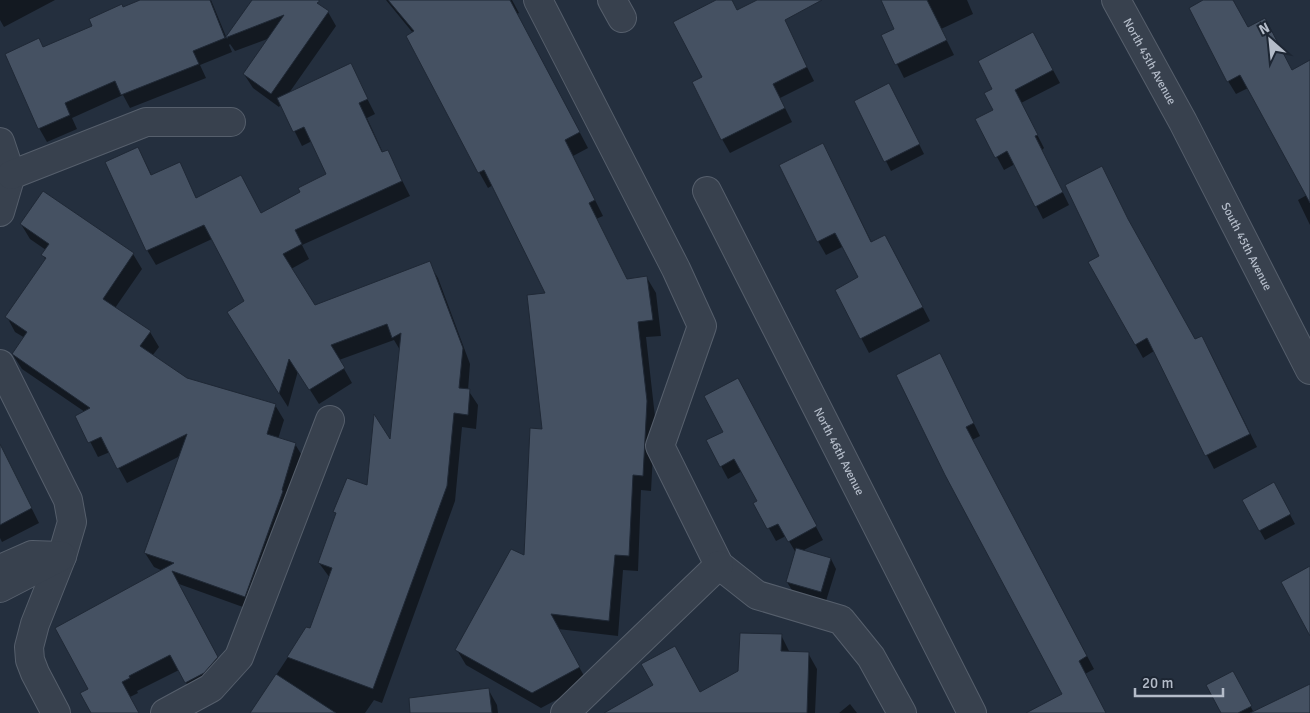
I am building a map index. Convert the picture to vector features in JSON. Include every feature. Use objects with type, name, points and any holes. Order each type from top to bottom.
[{"type":"street","points":[[538,0],[676,269],[702,326],[660,446],[719,565],[757,595],[841,620],[872,657],[902,713]]},
{"type":"street","name":"North 45th Avenue","points":[[1116,0],[1183,122]]},
{"type":"street","points":[[11,176],[146,122],[232,122]]},
{"type":"street","name":"South 45th Avenue","points":[[1183,122],[1310,370]]},
{"type":"street","points":[[0,142],[11,176],[0,212]]},
{"type":"street","name":"North 46th Avenue","points":[[707,191],[972,713]]},
{"type":"street","points":[[0,364],[68,500],[72,522],[62,556],[35,624],[29,647],[30,660],[35,673],[56,713]]},
{"type":"street","points":[[165,713],[211,688],[239,657],[330,420]]},
{"type":"street","points":[[0,569],[32,555],[62,556]]},
{"type":"street","points":[[0,588],[62,556]]},
{"type":"street","points":[[565,713],[719,565]]},
{"type":"building","points":[[140,0],[210,0],[225,38],[193,51],[199,64],[121,95],[115,81],[65,103],[70,115],[38,129],[5,54],[39,38],[43,47],[92,26],[89,19],[122,4],[123,7]]},
{"type":"building","points":[[252,0],[319,0],[317,3],[329,11],[271,94],[243,74],[284,15],[225,38]]},
{"type":"building","points":[[388,0],[510,0],[580,132],[565,140],[595,200],[589,203],[627,279],[647,276],[653,320],[638,322],[647,401],[643,476],[633,475],[629,556],[615,555],[609,621],[551,614],[580,667],[532,693],[455,650],[511,549],[524,555],[530,428],[542,429],[527,295],[545,293],[484,170],[478,173],[406,36],[414,31]]},
{"type":"building","points":[[716,0],[732,0],[737,10],[757,0],[822,0],[785,20],[807,67],[773,84],[785,108],[721,140],[692,82],[702,77],[673,22]]},
{"type":"building","points":[[881,0],[927,0],[947,40],[895,65],[881,35],[894,29]]},
{"type":"building","points":[[1203,0],[1233,0],[1248,27],[1265,18],[1292,70],[1310,60],[1310,203],[1240,75],[1227,82],[1189,8]]},
{"type":"building","points":[[1033,32],[1053,70],[1015,90],[1038,135],[1035,136],[1063,192],[1035,207],[1007,151],[995,158],[975,119],[993,110],[984,93],[992,89],[978,61]]},
{"type":"building","points":[[351,63],[368,99],[359,103],[382,152],[388,150],[402,181],[295,230],[302,244],[283,254],[315,305],[430,261],[463,348],[459,388],[470,389],[468,415],[454,413],[447,486],[373,689],[287,657],[306,627],[310,628],[332,568],[318,563],[336,513],[333,512],[347,478],[367,485],[374,414],[390,439],[401,333],[392,338],[387,324],[331,345],[345,368],[309,390],[289,359],[279,394],[227,312],[244,301],[204,225],[146,251],[105,162],[138,147],[151,175],[180,162],[196,198],[241,175],[261,213],[300,192],[298,188],[326,174],[304,127],[293,132],[277,98]]},
{"type":"building","points":[[889,83],[920,144],[884,162],[854,101]]},
{"type":"building","points":[[823,143],[871,242],[885,235],[923,307],[860,339],[835,290],[858,277],[835,233],[817,242],[779,165]]},
{"type":"building","points":[[1102,166],[1128,219],[1195,339],[1202,336],[1250,434],[1205,456],[1147,338],[1135,345],[1088,262],[1099,256],[1065,185]]},
{"type":"building","points":[[43,191],[134,253],[103,299],[151,331],[140,346],[187,378],[276,404],[267,434],[296,443],[283,491],[245,597],[172,571],[218,657],[204,673],[185,683],[170,655],[129,676],[130,678],[122,682],[139,713],[91,713],[80,693],[88,689],[55,628],[174,563],[144,553],[187,434],[117,469],[101,437],[88,443],[75,416],[90,408],[12,354],[27,332],[5,317],[46,258],[41,255],[49,244],[20,224]]},
{"type":"building","points":[[940,353],[974,423],[966,427],[1087,656],[1079,661],[1106,713],[1026,713],[1062,694],[945,475],[896,375]]},
{"type":"building","points":[[738,378],[817,526],[788,542],[778,524],[767,529],[753,503],[757,501],[734,459],[720,467],[706,440],[723,432],[704,396]]},
{"type":"building","points":[[0,444],[32,508],[0,525]]},
{"type":"building","points":[[1274,482],[1291,514],[1259,531],[1242,500]]},
{"type":"building","points":[[796,548],[831,558],[821,592],[786,582]]},
{"type":"building","points":[[1310,566],[1310,636],[1281,582]]},
{"type":"building","points":[[740,633],[782,634],[781,651],[809,652],[807,713],[604,713],[653,685],[641,664],[675,646],[700,692],[738,671]]},
{"type":"building","points":[[1233,671],[1252,706],[1238,713],[1221,713],[1206,685]]},
{"type":"building","points":[[276,674],[336,713],[250,713]]},
{"type":"building","points":[[1310,684],[1310,713],[1250,713]]},
{"type":"building","points":[[489,688],[492,713],[410,713],[409,698]]}]
